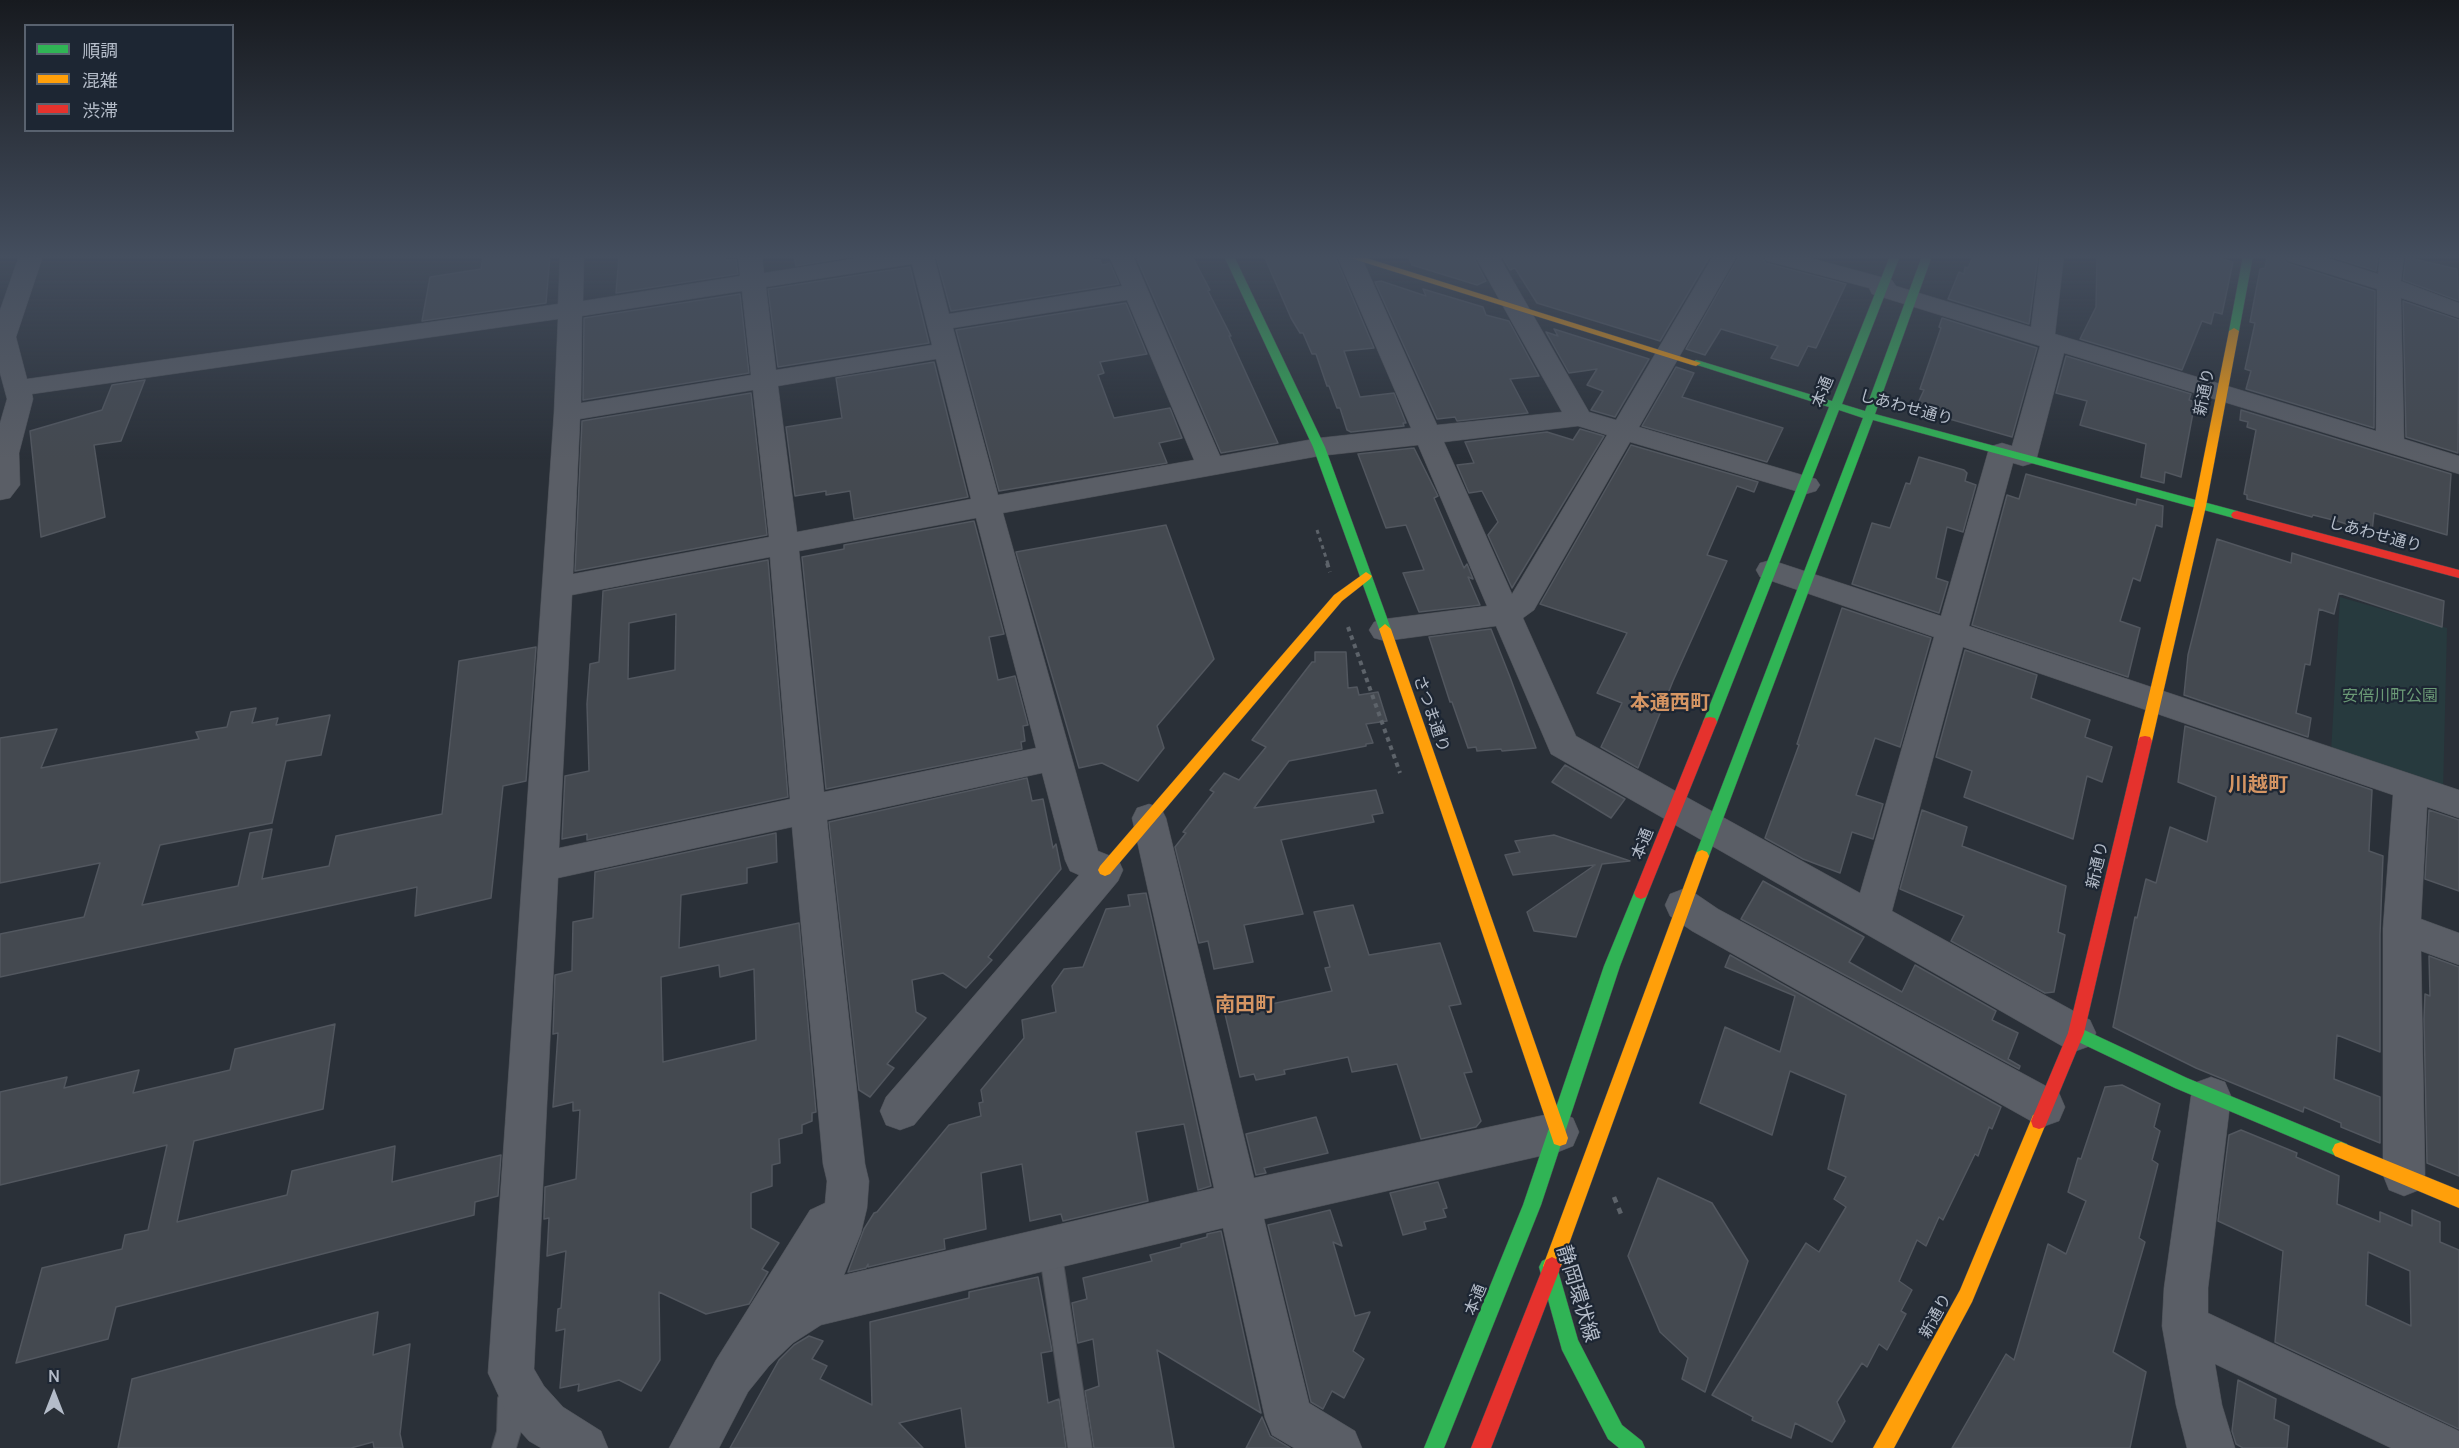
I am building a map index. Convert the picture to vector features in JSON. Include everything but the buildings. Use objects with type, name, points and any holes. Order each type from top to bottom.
[{"type":"main road","name":"さつま通り","points":[[1261,324],[1319,447],[1562,1142]]},
{"type":"main road","name":"しあわせ通り","points":[[1567,324],[1869,416],[2459,574]]},
{"type":"main road","name":"本通","points":[[1434,1448],[1532,1205],[1562,1142],[1612,966],[1806,485],[1868,324]]},
{"type":"main road","points":[[1481,1448],[1549,1274],[1683,905],[1713,831],[1903,324]]},
{"type":"main road","name":"新通り","points":[[1883,1448],[1966,1296],[2076,1033],[2200,506],[2235,324]]},
{"type":"main road","points":[[1106,870],[1338,598],[1366,576]]},
{"type":"main road","points":[[2076,1033],[2211,1096],[2459,1199]]},
{"type":"main road","points":[[1572,1172],[1579,1192]]},
{"type":"main road","points":[[1532,1205],[1538,1228]]},
{"type":"main road","name":"静岡環状線","points":[[1543,1251],[1569,1343],[1615,1432],[1635,1448]]},
{"type":"street","points":[[0,491],[6,485],[5,453],[20,399],[19,388],[10,369],[3,337],[8,324]]},
{"type":"street","points":[[19,388],[475,324]]},
{"type":"street","points":[[570,324],[511,1373],[527,1403],[546,1424],[584,1448]]},
{"type":"street","points":[[758,324],[784,544],[808,809],[844,1164],[848,1181],[846,1208],[839,1233],[820,1274],[812,1305]]},
{"type":"street","points":[[900,1112],[1106,870],[1083,860],[939,324]]},
{"type":"street","points":[[567,413],[765,380],[999,324]]},
{"type":"street","points":[[1150,324],[1210,465]]},
{"type":"street","points":[[1379,324],[1563,745],[2076,1033]]},
{"type":"street","points":[[1526,324],[1579,418]]},
{"type":"street","points":[[1384,630],[1506,614],[1523,602],[1686,324]]},
{"type":"street","points":[[1996,324],[2459,465]]},
{"type":"street","points":[[1871,919],[1951,633],[2013,454],[2048,339],[2049,324]]},
{"type":"street","points":[[2389,324],[2390,444]]},
{"type":"street","points":[[557,587],[1210,465],[1319,447],[1579,418],[1806,485]]},
{"type":"street","points":[[1771,570],[2153,702],[2459,804]]},
{"type":"street","points":[[540,867],[1054,757]]},
{"type":"street","points":[[2404,1175],[2402,928],[2411,788]]},
{"type":"street","points":[[1149,818],[1289,1418],[1338,1448]]},
{"type":"street","points":[[1683,905],[1705,920],[2045,1107]]},
{"type":"street","points":[[2402,928],[2459,949]]},
{"type":"street","points":[[2211,1096],[2186,1288],[2185,1326],[2199,1406],[2211,1448]]},
{"type":"street","points":[[732,1376],[777,1327],[812,1305],[1239,1203],[1562,1142]]},
{"type":"street","points":[[693,1448],[732,1376],[832,1214],[844,1164]]},
{"type":"street","points":[[2185,1326],[2443,1448]]},
{"type":"lane","points":[[1050,1249],[1080,1448]]},
{"type":"lane","points":[[504,1448],[509,1431],[511,1373]]},
{"type":"green space","name":"安倍川町公園","points":[[2340,597],[2447,628],[2443,791],[2331,752]]},
{"type":"traffic: fast","points":[[1261,324],[1319,447],[1385,629]]},
{"type":"traffic: fast","points":[[1710,722],[1868,324]]},
{"type":"traffic: fast","points":[[1702,856],[1903,324]]},
{"type":"traffic: fast","points":[[2234,331],[2235,324]]},
{"type":"traffic: fast","points":[[1696,363],[1869,416],[2237,515]]},
{"type":"traffic: fast","points":[[1434,1448],[1532,1205],[1612,966],[1641,893]]},
{"type":"traffic: fast","points":[[2076,1033],[2181,1083],[2341,1150]]},
{"type":"traffic: fast","points":[[1548,1267],[1569,1343],[1615,1432],[1635,1448]]},
{"type":"traffic: slow","points":[[1568,324],[1696,363]]},
{"type":"traffic: slow","points":[[2145,741],[2200,506],[2234,331]]},
{"type":"traffic: slow","points":[[1105,870],[1338,598],[1366,576]]},
{"type":"traffic: slow","points":[[1385,629],[1560,1138]]},
{"type":"traffic: slow","points":[[1552,1266],[1702,856]]},
{"type":"traffic: slow","points":[[1883,1448],[1966,1296],[2039,1121]]},
{"type":"traffic: slow","points":[[2341,1150],[2459,1199]]},
{"type":"traffic: jam","points":[[2237,515],[2459,574]]},
{"type":"traffic: jam","points":[[1641,893],[1710,722]]},
{"type":"traffic: jam","points":[[2039,1121],[2076,1033],[2145,741]]},
{"type":"traffic: jam","points":[[1481,1448],[1552,1266]]},
{"type":"district","name":"本通西町","points":[[1670,703]]},
{"type":"district","name":"川越町","points":[[2258,785]]},
{"type":"district","name":"南田町","points":[[1245,1005]]}]
